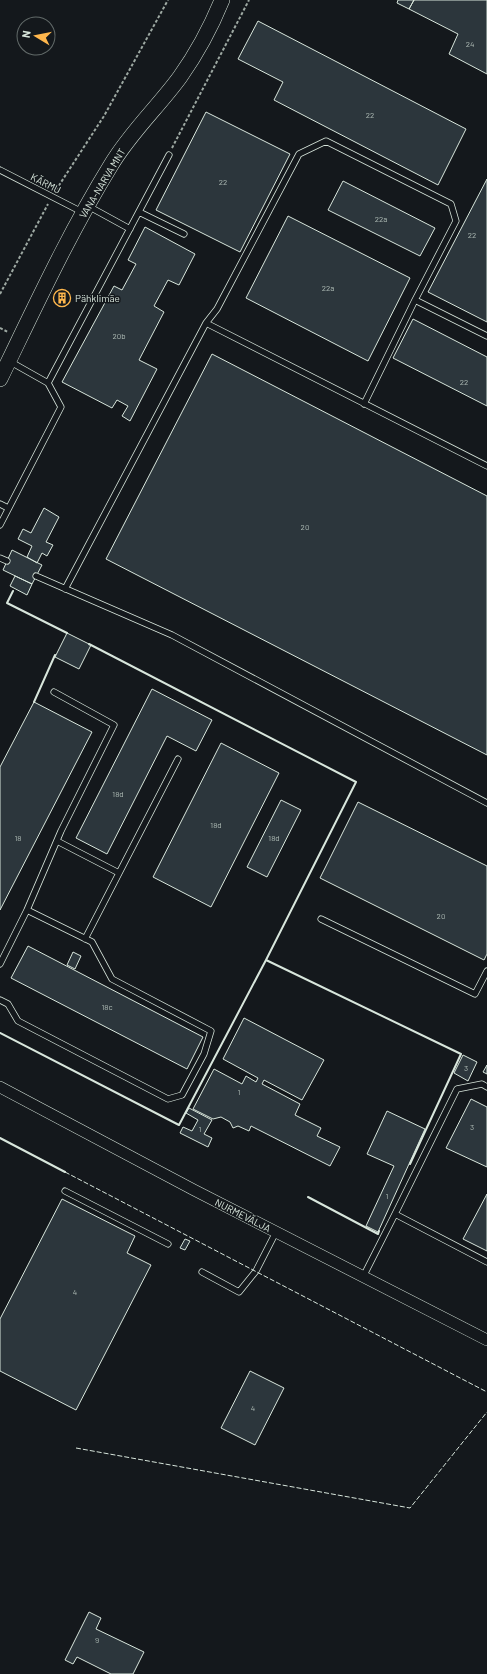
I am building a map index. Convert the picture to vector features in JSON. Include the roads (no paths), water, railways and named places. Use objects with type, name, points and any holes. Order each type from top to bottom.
[{"type":"main road","name":"VANA-NARVA MNT","points":[[0,379],[86,209],[125,145],[180,78],[210,27],[222,0]]},
{"type":"street","name":"NURMEVÄLJA","points":[[0,1087],[276,1232],[487,1340]]},
{"type":"lane","points":[[65,589],[206,323],[217,309],[299,154],[326,141],[451,204],[456,221],[364,404]]},
{"type":"lane","points":[[48,384],[169,155]]},
{"type":"lane","name":"KÄRMU","points":[[0,170],[52,196],[130,228]]},
{"type":"lane","points":[[139,212],[184,234]]},
{"type":"lane","points":[[415,300],[487,336]]},
{"type":"lane","points":[[206,323],[487,466]]},
{"type":"lane","points":[[0,525],[61,407],[48,384],[8,361]]},
{"type":"lane","points":[[0,504],[8,508]]},
{"type":"lane","points":[[0,558],[7,561]]},
{"type":"lane","points":[[36,576],[172,635],[487,803]]},
{"type":"lane","points":[[0,964],[27,910],[57,841],[114,725],[54,692]]},
{"type":"lane","points":[[85,939],[178,759]]},
{"type":"lane","points":[[57,841],[119,873]]},
{"type":"lane","points":[[0,1000],[8,1004],[18,1021],[168,1099],[182,1095],[204,1054],[211,1031],[112,979],[92,942],[27,910]]},
{"type":"lane","points":[[321,919],[475,994],[487,971]]},
{"type":"lane","points":[[364,1277],[457,1089],[482,1084],[487,1087]]},
{"type":"lane","points":[[65,1191],[168,1244]]},
{"type":"lane","points":[[395,1214],[487,1262]]},
{"type":"lane","points":[[202,1272],[239,1292],[256,1272],[276,1232]]},
{"type":"place","name":"Pähklimäe","points":[[62,298]]}]
